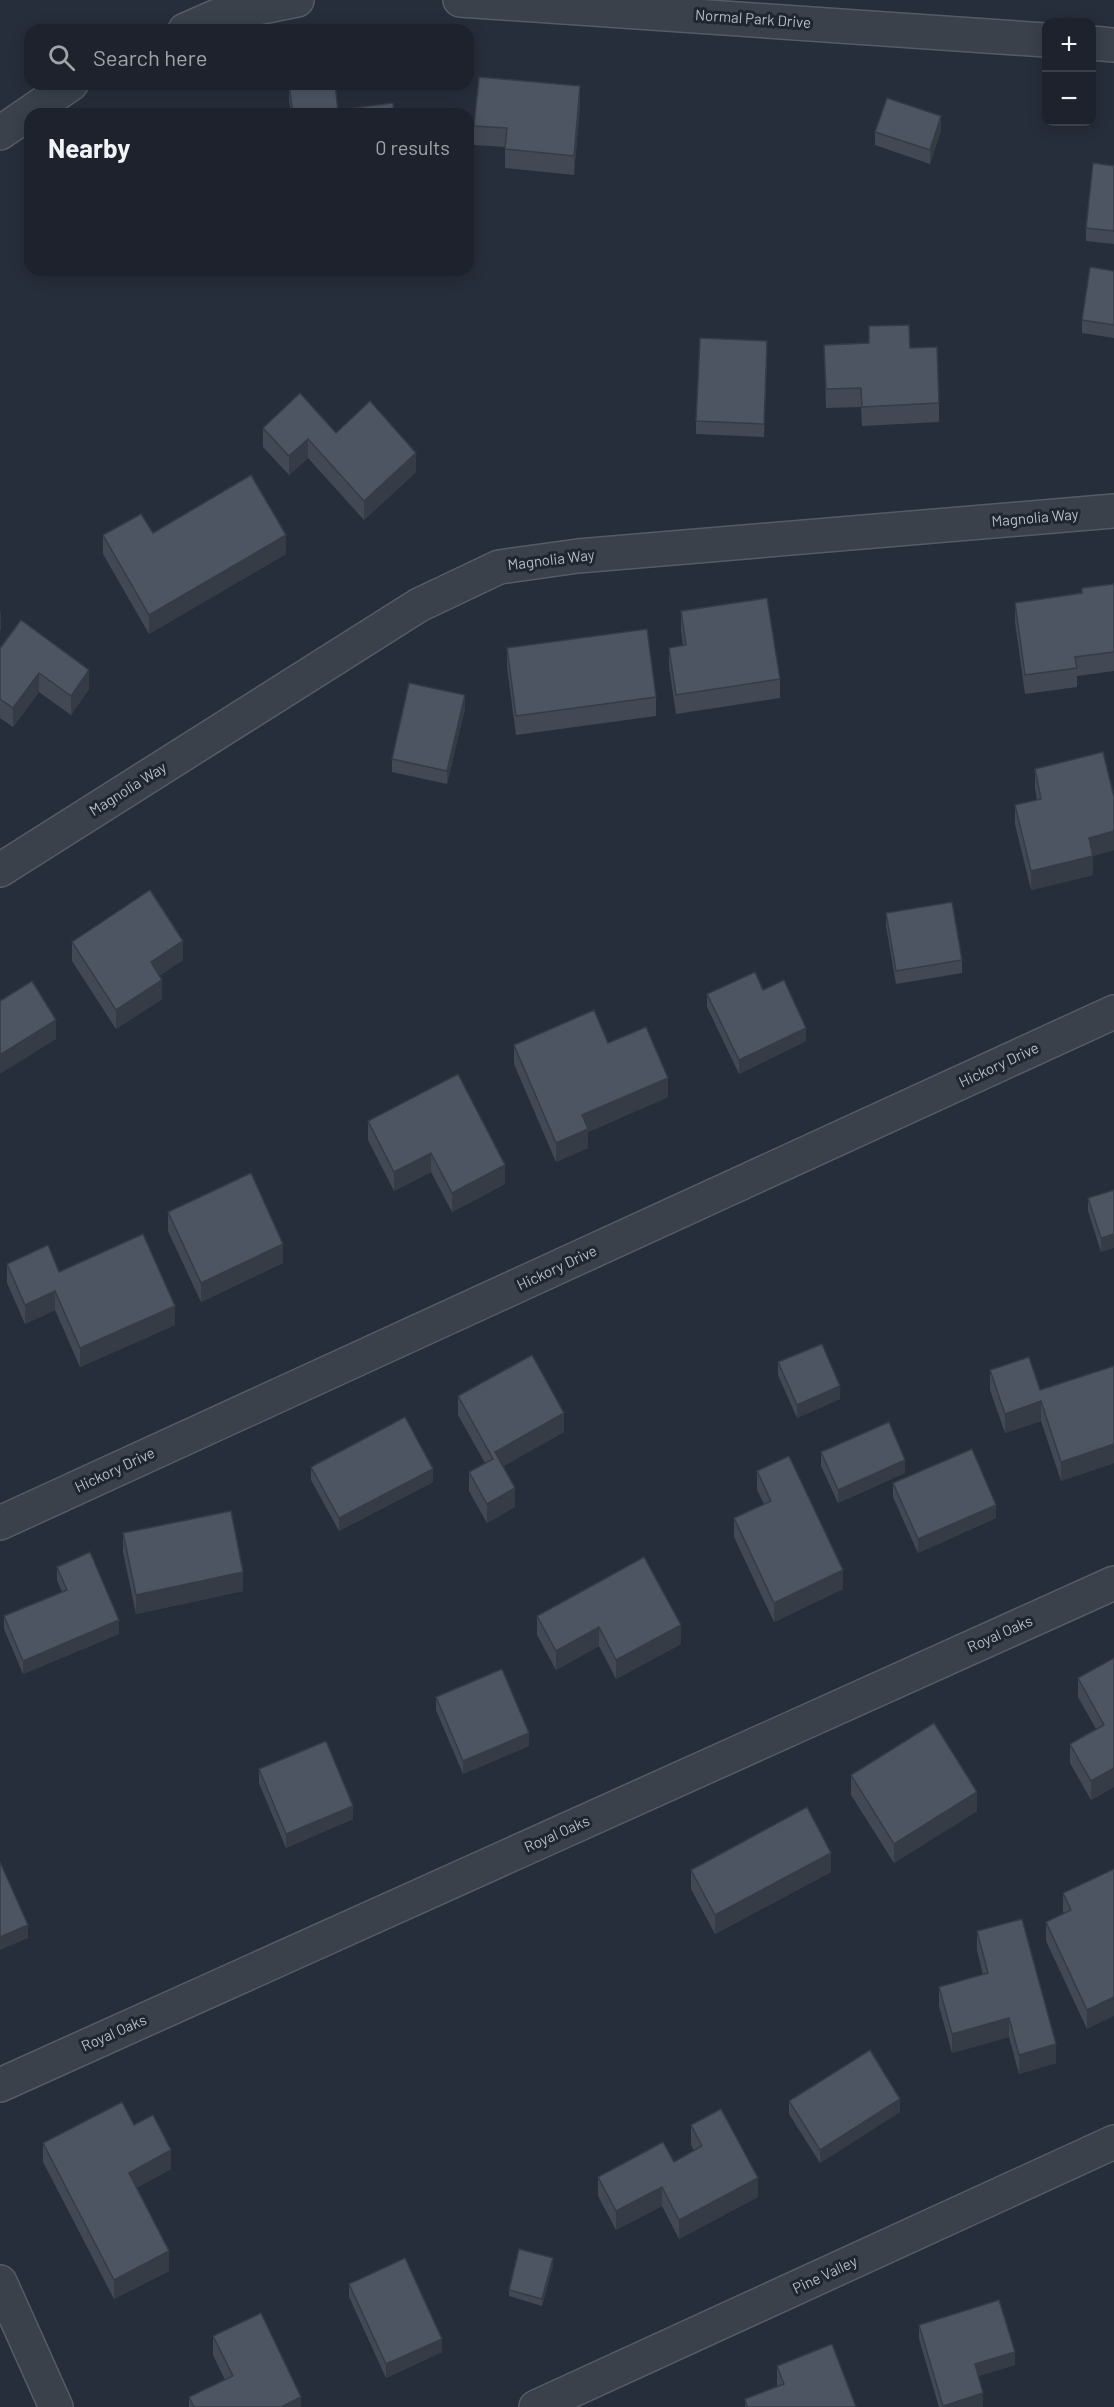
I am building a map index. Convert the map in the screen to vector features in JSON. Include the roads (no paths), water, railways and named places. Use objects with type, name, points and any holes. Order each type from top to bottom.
[{"type":"street","points":[[199,24],[217,16],[297,0]]},
{"type":"street","name":"Normal Park Drive","points":[[460,0],[1042,40]]},
{"type":"street","points":[[1096,43],[1114,45]]},
{"type":"street","points":[[36,108],[62,90]]},
{"type":"street","points":[[0,133],[24,116]]},
{"type":"street","name":"Magnolia Way","points":[[0,870],[419,605],[500,567],[578,556],[1114,511]]},
{"type":"street","name":"Hickory Drive","points":[[0,1523],[1114,1012]]},
{"type":"street","name":"Royal Oaks","points":[[0,2085],[1114,1583]]},
{"type":"street","name":"Pine Valley","points":[[536,2407],[1114,2142]]},
{"type":"street","points":[[0,2282],[56,2407]]}]
